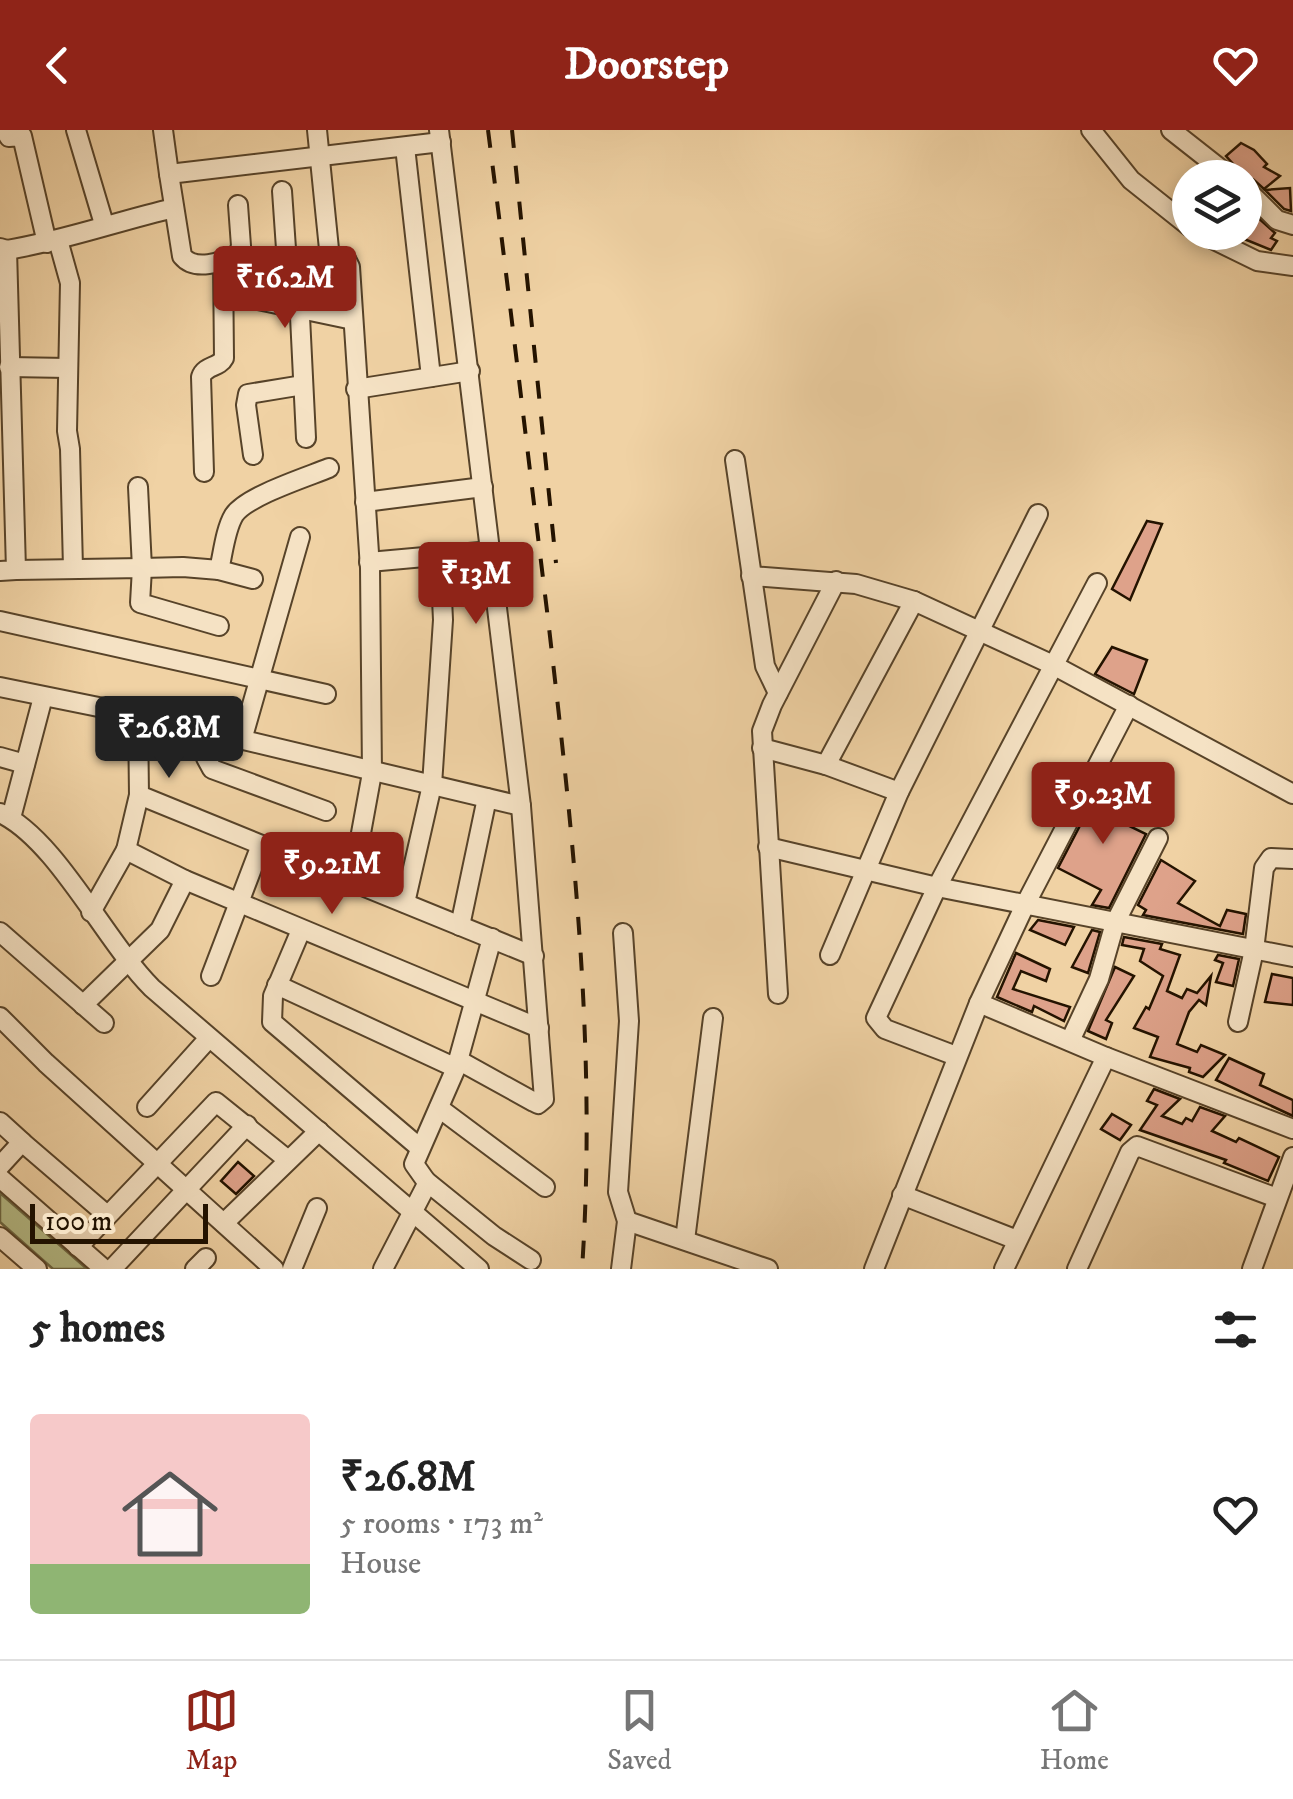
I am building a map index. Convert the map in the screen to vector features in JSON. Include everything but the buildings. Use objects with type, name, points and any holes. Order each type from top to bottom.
[{"type":"street","points":[[76,130],[104,224]]},
{"type":"street","points":[[163,130],[186,262],[196,265],[240,252],[238,205]]},
{"type":"street","points":[[282,191],[291,273],[323,274],[330,260],[317,130]]},
{"type":"street","points":[[380,130],[382,151]]},
{"type":"street","points":[[1091,130],[1131,180],[1172,213]]},
{"type":"street","points":[[1171,130],[1209,160]]},
{"type":"street","points":[[22,132],[52,242],[70,284],[67,431],[73,568]]},
{"type":"street","points":[[169,174],[382,151],[440,136],[521,806],[545,1093],[542,1102],[534,1102],[277,985]]},
{"type":"street","points":[[405,147],[431,377]]},
{"type":"street","points":[[1262,204],[1278,220],[1293,225]]},
{"type":"street","points":[[174,208],[104,224],[52,242],[3,249],[9,367],[8,571],[183,566],[252,579]]},
{"type":"street","points":[[1235,250],[1257,261],[1293,266]]},
{"type":"street","points":[[330,260],[346,259],[350,267],[369,562],[372,773],[360,844]]},
{"type":"street","points":[[204,472],[201,377],[207,368],[224,358],[223,260]]},
{"type":"street","points":[[298,276],[306,438]]},
{"type":"street","points":[[224,298],[258,300],[353,320]]},
{"type":"street","points":[[9,367],[68,368]]},
{"type":"street","points":[[356,389],[470,371]]},
{"type":"street","points":[[253,454],[248,394],[303,385]]},
{"type":"street","points":[[735,460],[765,666],[778,692]]},
{"type":"street","points":[[219,570],[231,523],[239,510],[329,468]]},
{"type":"street","points":[[138,487],[140,604],[219,626]]},
{"type":"street","points":[[365,502],[484,487]]},
{"type":"street","points":[[830,955],[900,792],[1038,514]]},
{"type":"street","points":[[242,740],[300,537]]},
{"type":"street","points":[[369,562],[491,552]]},
{"type":"street","points":[[405,904],[432,785],[443,620],[440,556]]},
{"type":"street","points":[[751,576],[836,581],[914,602],[1053,665],[1293,794]]},
{"type":"street","points":[[778,994],[763,725],[836,581]]},
{"type":"street","points":[[956,1056],[885,1029],[876,1018],[937,887],[1097,583]]},
{"type":"street","points":[[826,765],[914,602]]},
{"type":"street","points":[[0,622],[326,694]]},
{"type":"street","points":[[0,687],[138,715],[521,806]]},
{"type":"street","points":[[43,697],[26,764],[6,816],[41,844],[128,964],[474,1267]]},
{"type":"street","points":[[874,1269],[980,1002],[1025,904],[1128,705]]},
{"type":"street","points":[[91,912],[126,850],[140,795],[138,715]]},
{"type":"street","points":[[210,732],[206,758],[212,769],[326,811]]},
{"type":"street","points":[[762,748],[826,765],[900,792]]},
{"type":"street","points":[[0,757],[26,764]]},
{"type":"street","points":[[140,795],[534,956]]},
{"type":"street","points":[[460,926],[487,798]]},
{"type":"street","points":[[1070,1040],[1099,979],[1116,923],[1158,838]]},
{"type":"street","points":[[210,976],[261,844]]},
{"type":"street","points":[[768,847],[937,887],[1293,957]]},
{"type":"street","points":[[126,850],[185,880],[539,1028]]},
{"type":"street","points":[[1238,1022],[1254,950],[1264,868],[1270,858],[1293,860]]},
{"type":"street","points":[[84,1005],[160,930],[185,880]]},
{"type":"street","points":[[302,930],[270,1006],[272,1022],[420,1148]]},
{"type":"street","points":[[621,1269],[627,1221],[618,1198],[629,1039],[623,932]]},
{"type":"street","points":[[1,936],[104,1023]]},
{"type":"street","points":[[492,938],[457,1064],[414,1166],[426,1181],[494,1236],[531,1260]]},
{"type":"street","points":[[980,1002],[1106,1057],[1293,1129]]},
{"type":"street","points":[[0,1017],[274,1269]]},
{"type":"street","points":[[685,1240],[713,1018]]},
{"type":"street","points":[[146,1107],[209,1038]]},
{"type":"street","points":[[1004,1269],[1106,1057]]},
{"type":"street","points":[[78,1247],[216,1102],[288,1160]]},
{"type":"street","points":[[440,1108],[545,1187]]},
{"type":"street","points":[[0,1122],[108,1215]]},
{"type":"street","points":[[112,1269],[247,1125]]},
{"type":"street","points":[[224,1223],[319,1131]]},
{"type":"street","points":[[0,1166],[22,1142]]},
{"type":"street","points":[[1077,1269],[1130,1152],[1137,1146],[1277,1198]]},
{"type":"street","points":[[1252,1269],[1293,1157]]},
{"type":"street","points":[[0,1178],[104,1269]]},
{"type":"street","points":[[383,1269],[426,1181]]},
{"type":"street","points":[[902,1195],[1017,1240]]},
{"type":"street","points":[[292,1269],[317,1208]]},
{"type":"street","points":[[627,1221],[768,1269]]},
{"type":"street","points":[[0,1236],[37,1269]]},
{"type":"green space","points":[[0,1193],[87,1269],[53,1269],[0,1222]]},
{"type":"railway","points":[[488,130],[574,862],[587,1106],[582,1269]]},
{"type":"railway","points":[[512,130],[556,563]]}]
